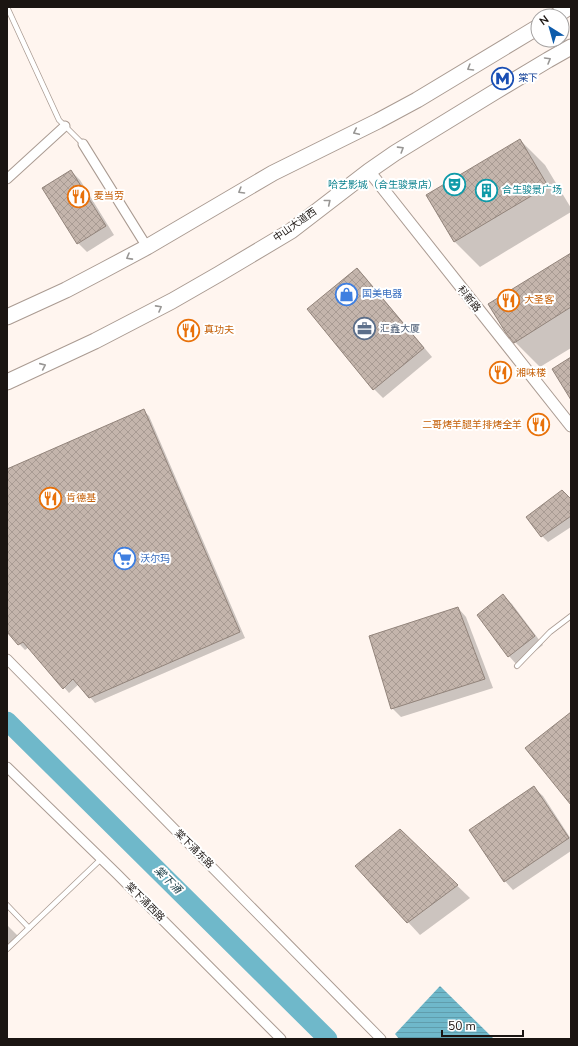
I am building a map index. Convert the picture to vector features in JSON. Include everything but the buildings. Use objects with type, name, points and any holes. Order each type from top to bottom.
[{"type":"highway","points":[[7,317],[85,280],[147,247],[273,173],[417,100],[530,32]]},
{"type":"highway","name":"中山大道西","points":[[7,382],[96,341],[219,274],[291,231],[369,171],[414,141],[571,47]]},
{"type":"street","points":[[7,179],[65,126]]},
{"type":"street","points":[[83,144],[147,247]]},
{"type":"street","name":"科新路","points":[[369,171],[571,426]]},
{"type":"street","name":"棠下涌东路","points":[[7,659],[381,1039]]},
{"type":"street","name":"棠下涌西路","points":[[7,767],[281,1039]]},
{"type":"lane","points":[[7,7],[59,120],[83,144]]},
{"type":"lane","points":[[517,666],[550,632],[571,616]]},
{"type":"lane","points":[[7,949],[101,859]]},
{"type":"lane","points":[[7,905],[29,928]]},
{"type":"water","points":[[440,986],[494,1039],[399,1039],[395,1034]]},
{"type":"waterway","name":"棠下涌","points":[[7,721],[328,1039]]},
{"type":"place","name":"棠下","points":[[503,78]]},
{"type":"place","name":"哈艺影城（合生骏景店）","points":[[454,185]]},
{"type":"place","name":"合生骏景广场","points":[[487,190]]},
{"type":"place","name":"麦当劳","points":[[79,196]]},
{"type":"place","name":"国美电器","points":[[346,294]]},
{"type":"place","name":"大圣客","points":[[509,300]]},
{"type":"place","name":"汇鑫大厦","points":[[365,329]]},
{"type":"place","name":"真功夫","points":[[188,330]]},
{"type":"place","name":"湘味楼","points":[[500,373]]},
{"type":"place","name":"二哥烤羊腿羊排烤全羊","points":[[538,425]]},
{"type":"place","name":"肯德基","points":[[50,498]]},
{"type":"place","name":"沃尔玛","points":[[124,559]]}]
